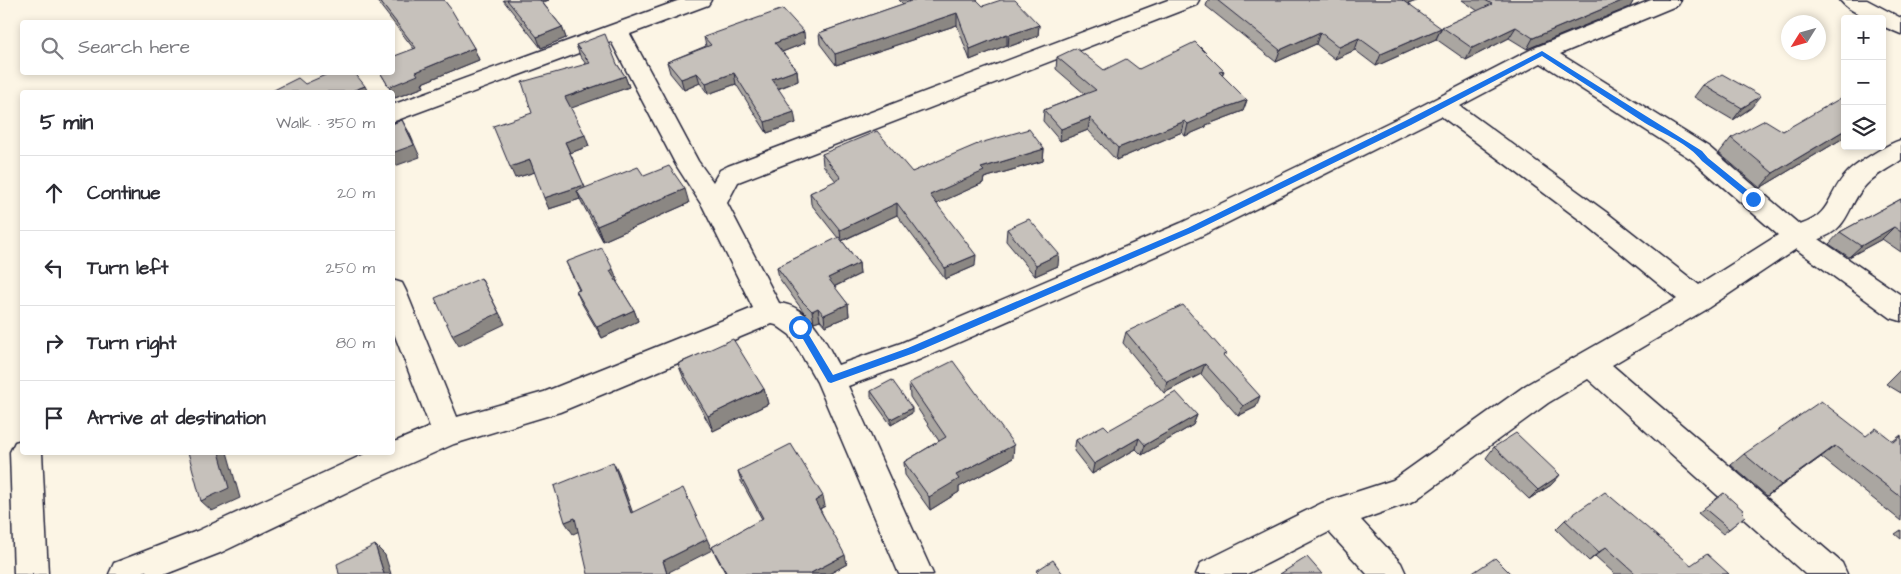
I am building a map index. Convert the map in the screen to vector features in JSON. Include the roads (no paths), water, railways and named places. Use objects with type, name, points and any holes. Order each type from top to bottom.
[{"type":"street","points":[[395,113],[700,0]]},
{"type":"street","points":[[714,203],[729,176],[736,172],[1188,0]]},
{"type":"street","points":[[831,380],[911,351],[1190,230],[1443,105],[1542,53],[1670,0]]},
{"type":"street","points":[[1851,0],[1901,27]]},
{"type":"street","points":[[617,31],[688,165],[714,203],[770,313]]},
{"type":"street","points":[[1542,53],[1700,153],[1705,160],[1796,236],[1901,310]]},
{"type":"street","points":[[1443,105],[1597,219],[1698,300]]},
{"type":"street","points":[[1214,574],[1333,513],[1356,508],[1403,491],[1536,394],[1698,300],[1796,236],[1821,228],[1831,221],[1857,178],[1901,148]]},
{"type":"street","points":[[395,299],[448,434]]},
{"type":"street","points":[[126,574],[208,542],[355,473],[448,434],[549,403],[770,313],[782,314],[800,327],[831,380],[916,574]]},
{"type":"street","points":[[1590,363],[1830,574]]},
{"type":"street","points":[[26,455],[31,574]]},
{"type":"street","points":[[1333,513],[1389,574]]}]
